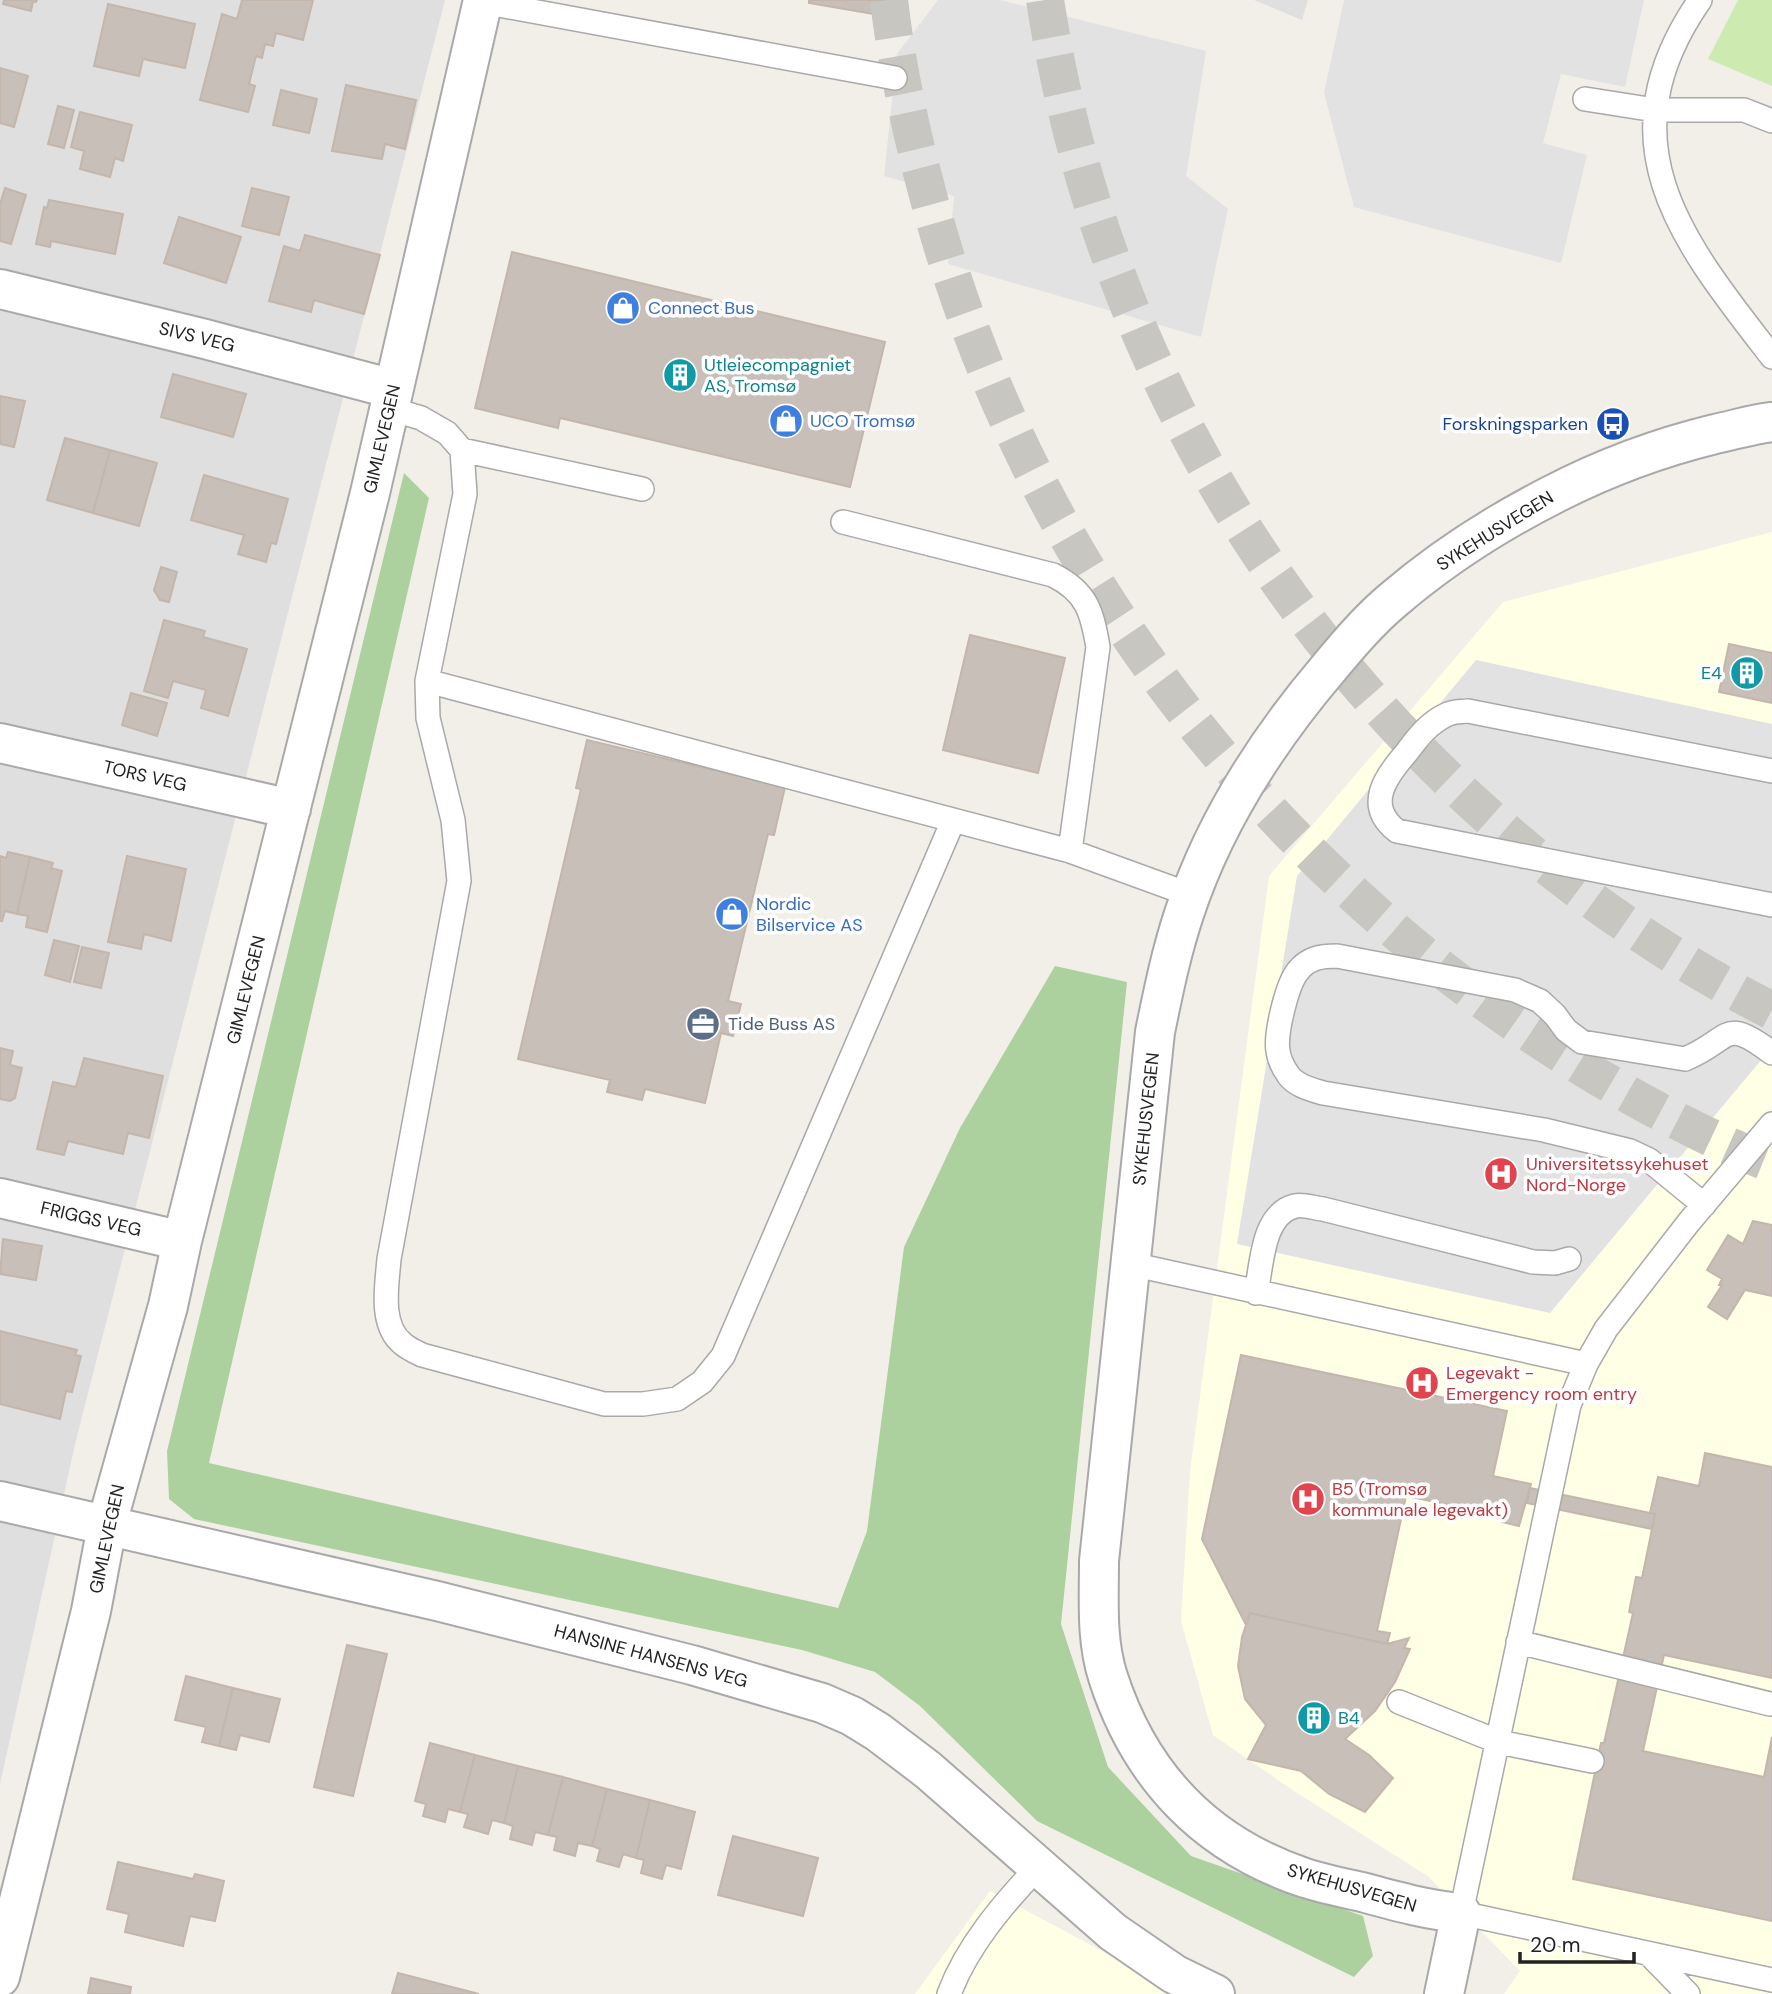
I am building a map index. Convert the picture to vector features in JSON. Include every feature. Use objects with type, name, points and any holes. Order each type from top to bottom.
[{"type":"street","name":"GIMLEVEGEN","points":[[0,1977],[91,1611],[108,1527],[168,1306],[181,1241],[366,506],[483,1]]},
{"type":"street","name":"SIVS VEG","points":[[0,289],[205,338],[391,399]]},
{"type":"street","name":"SYKEHUSVEGEN","points":[[1461,1913],[1434,1911],[1305,1878],[1230,1844],[1194,1815],[1143,1758],[1107,1676],[1099,1630],[1099,1561],[1154,1032],[1167,968],[1211,845],[1247,779],[1291,712],[1360,631],[1392,600],[1451,554],[1524,509],[1589,475],[1667,446],[1772,422]]},
{"type":"street","name":"TORS VEG","points":[[0,743],[291,809]]},
{"type":"street","name":"FRIGGS VEG","points":[[0,1198],[181,1241]]},
{"type":"street","name":"HANSINE HANSENS VEG","points":[[0,1501],[451,1604],[692,1665],[822,1703],[852,1716],[878,1732],[928,1770],[1113,1932],[1174,1974],[1215,1994]]},
{"type":"street","points":[[1444,1994],[1461,1913]]},
{"type":"lane","points":[[1700,0],[1680,29],[1658,87],[1653,125],[1661,175],[1686,236],[1719,287],[1772,357]]},
{"type":"lane","points":[[483,1],[895,78]]},
{"type":"lane","points":[[1585,99],[1655,110],[1744,110],[1772,121]]},
{"type":"lane","points":[[391,399],[447,433],[462,450],[642,489]]},
{"type":"lane","points":[[462,450],[465,494],[427,681],[428,718],[453,820],[459,881],[389,1259],[386,1297],[389,1322],[401,1343],[422,1355],[604,1404],[643,1404],[677,1399],[702,1382],[723,1356],[953,821]]},
{"type":"lane","points":[[843,523],[1053,575],[1069,583],[1082,597],[1093,616],[1098,647],[1070,851]]},
{"type":"lane","points":[[427,681],[1070,851],[1191,895]]},
{"type":"lane","points":[[1772,771],[1468,711],[1450,713],[1432,723],[1387,775],[1380,800],[1387,823],[1397,831],[1772,905]]},
{"type":"lane","points":[[1704,1205],[1649,1160],[1630,1151],[1544,1130],[1323,1093],[1301,1086],[1290,1077],[1278,1055],[1277,1042],[1290,983],[1308,962],[1320,956],[1337,956],[1516,990],[1540,1001],[1566,1030],[1582,1042],[1685,1059],[1700,1053],[1724,1035],[1738,1032],[1772,1053]]},
{"type":"lane","points":[[1772,1124],[1606,1329],[1586,1364],[1569,1405],[1461,1913],[1772,1980]]},
{"type":"lane","points":[[1256,1293],[1270,1224],[1279,1213],[1297,1205],[1533,1262],[1555,1264],[1569,1259]]},
{"type":"lane","points":[[1131,1264],[1586,1364]]},
{"type":"lane","points":[[1518,1642],[1770,1704]]},
{"type":"lane","points":[[1399,1702],[1499,1742],[1592,1761]]},
{"type":"lane","points":[[949,1994],[954,1980],[975,1945],[1004,1904],[1038,1867]]},
{"type":"lane","points":[[1649,1954],[1688,1994]]},
{"type":"shaded area","points":[[0,0],[445,0],[76,1440],[0,1784]]},
{"type":"shaded area","points":[[938,0],[1000,0],[1206,51],[1186,176],[1228,209],[1201,337],[948,264],[954,196],[884,176],[897,54]]},
{"type":"shaded area","points":[[1254,0],[1308,0],[1302,20]]},
{"type":"shaded area","points":[[1344,0],[1644,0],[1625,87],[1561,74],[1543,143],[1587,155],[1561,263],[1354,207],[1324,93]]},
{"type":"shaded area","name":"Universitetssykehuset Nord-Norge","points":[[1772,532],[1772,1994],[1504,1994],[1520,1971],[1429,1877],[1294,1791],[1213,1735],[1181,1621],[1190,1472],[1269,876],[1503,602]]},
{"type":"shaded area","points":[[1476,660],[1772,724],[1772,1047],[1550,1313],[1237,1244],[1297,876]]},
{"type":"shaded area","points":[[990,1891],[1182,1994],[915,1994]]},
{"type":"green space","points":[[1738,0],[1772,0],[1772,86],[1708,59]]},
{"type":"green space","points":[[404,473],[429,498],[209,1463],[838,1608],[867,1531],[904,1247],[960,1128],[1055,966],[1127,982],[1061,1624],[1108,1767],[1191,1856],[1363,1916],[1373,1956],[1354,1977],[1037,1821],[920,1706],[875,1672],[802,1650],[194,1519],[169,1499],[167,1451]]},
{"type":"building","points":[[4,0],[37,0],[33,1],[31,11],[3,4]]},
{"type":"building","points":[[242,0],[313,0],[303,40],[276,33],[273,46],[265,44],[262,58],[256,56],[249,84],[255,86],[248,112],[200,100],[222,14],[237,19]]},
{"type":"building","points":[[809,0],[900,0],[897,18],[809,3]]},
{"type":"building","points":[[108,4],[195,24],[185,68],[143,59],[139,76],[94,66]]},
{"type":"building","points":[[0,68],[28,76],[14,127],[0,123]]},
{"type":"building","points":[[346,85],[416,100],[405,149],[385,144],[382,159],[332,151]]},
{"type":"building","points":[[281,90],[317,99],[309,133],[273,125]]},
{"type":"building","points":[[58,106],[74,110],[64,148],[48,144]]},
{"type":"building","points":[[80,112],[132,125],[123,161],[115,158],[110,177],[80,169],[84,151],[71,147]]},
{"type":"building","points":[[5,188],[26,195],[11,244],[0,241],[0,204]]},
{"type":"building","points":[[252,188],[289,197],[279,235],[242,226]]},
{"type":"building","points":[[49,200],[123,214],[115,254],[51,241],[50,247],[36,244],[44,207],[47,208]]},
{"type":"building","points":[[179,217],[241,237],[226,283],[164,263]]},
{"type":"building","points":[[305,235],[380,255],[364,314],[314,300],[311,312],[269,301],[284,246],[300,251]]},
{"type":"building","name":"Utleiecompagniet AS, Tromsø","points":[[512,252],[885,342],[850,487],[560,418],[558,428],[475,408]]},
{"type":"building","points":[[173,374],[246,394],[233,437],[161,417]]},
{"type":"building","points":[[0,396],[25,401],[14,447],[0,444]]},
{"type":"building","points":[[65,438],[110,450],[93,513],[47,500]]},
{"type":"building","points":[[110,450],[157,463],[139,526],[93,513]]},
{"type":"building","points":[[204,475],[288,499],[276,544],[271,543],[266,562],[238,554],[244,535],[191,520]]},
{"type":"building","points":[[161,567],[177,572],[169,602],[160,600],[154,590]]},
{"type":"building","points":[[164,620],[205,631],[203,637],[247,649],[228,716],[201,708],[206,690],[173,681],[168,698],[144,691]]},
{"type":"building","points":[[970,635],[1065,658],[1038,773],[943,750]]},
{"type":"building","name":"E4","points":[[1729,644],[1772,653],[1772,703],[1719,692]]},
{"type":"building","points":[[131,693],[167,703],[157,736],[122,725]]},
{"type":"building","points":[[587,740],[785,787],[774,835],[768,834],[728,1001],[741,1004],[733,1036],[721,1033],[705,1103],[645,1089],[642,1100],[607,1092],[610,1080],[518,1059],[581,789],[576,788]]},
{"type":"building","points":[[8,852],[30,857],[17,914],[5,911],[0,921],[0,856],[6,858]]},
{"type":"building","points":[[127,856],[186,869],[171,941],[144,934],[141,949],[108,942]]},
{"type":"building","points":[[30,857],[53,863],[51,868],[62,871],[47,932],[26,927],[28,916],[17,914]]},
{"type":"building","points":[[54,940],[79,946],[70,982],[45,975]]},
{"type":"building","points":[[82,947],[109,953],[101,988],[74,982]]},
{"type":"building","points":[[0,1048],[13,1051],[10,1065],[22,1068],[15,1098],[10,1101],[0,1099]]},
{"type":"building","points":[[84,1058],[163,1076],[149,1138],[128,1133],[123,1154],[68,1141],[64,1155],[37,1149],[53,1082],[76,1087]]},
{"type":"building","name":"Universitetssykehuset Nord-Norge","points":[[1753,1221],[1772,1225],[1772,1296],[1745,1290],[1727,1319],[1708,1307],[1722,1285],[1719,1285],[1722,1279],[1707,1270],[1728,1235],[1743,1244]]},
{"type":"building","points":[[3,1239],[42,1246],[36,1280],[0,1274]]},
{"type":"building","points":[[0,1331],[77,1350],[75,1355],[81,1356],[72,1392],[66,1391],[60,1419],[0,1404]]},
{"type":"building","name":"B5 (Tromsø kommunale legevakt)","points":[[1241,1355],[1507,1411],[1493,1476],[1531,1484],[1519,1526],[1502,1522],[1503,1516],[1406,1496],[1377,1631],[1390,1633],[1387,1644],[1250,1613],[1246,1625],[1202,1539]]},
{"type":"building","points":[[1705,1453],[1772,1467],[1772,1678],[1664,1655],[1643,1751],[1764,1777],[1772,1737],[1772,1921],[1573,1879],[1601,1743],[1604,1743],[1633,1613],[1629,1612],[1636,1577],[1642,1578],[1655,1514],[1650,1513],[1658,1477],[1699,1486]]},
{"type":"building","points":[[1530,1488],[1655,1514],[1652,1529],[1527,1503]]},
{"type":"building","name":"B4","points":[[1250,1613],[1387,1644],[1409,1638],[1404,1648],[1410,1649],[1395,1682],[1375,1711],[1345,1739],[1369,1755],[1393,1778],[1365,1812],[1329,1794],[1301,1771],[1248,1759],[1266,1725],[1245,1699],[1238,1666],[1242,1637]]},
{"type":"building","points":[[347,1645],[387,1654],[353,1796],[314,1787]]},
{"type":"building","points":[[186,1676],[233,1688],[219,1746],[202,1742],[206,1727],[175,1720]]},
{"type":"building","points":[[233,1688],[280,1699],[269,1742],[240,1735],[236,1750],[219,1746]]},
{"type":"building","points":[[430,1743],[475,1755],[460,1812],[448,1809],[445,1822],[423,1816],[426,1804],[415,1801]]},
{"type":"building","points":[[475,1755],[518,1766],[504,1823],[492,1820],[488,1834],[464,1827],[468,1814],[460,1812]]},
{"type":"building","points":[[518,1766],[563,1777],[548,1835],[535,1832],[532,1845],[510,1839],[513,1826],[504,1823]]},
{"type":"building","points":[[563,1777],[607,1789],[592,1846],[578,1843],[575,1856],[554,1850],[557,1837],[548,1835]]},
{"type":"building","points":[[607,1789],[650,1800],[636,1858],[623,1854],[619,1867],[597,1861],[600,1849],[592,1846]]},
{"type":"building","points":[[650,1800],[695,1812],[681,1869],[666,1865],[662,1879],[641,1873],[644,1860],[636,1858]]},
{"type":"building","points":[[733,1836],[818,1858],[803,1916],[718,1895]]},
{"type":"building","points":[[118,1862],[193,1879],[195,1874],[224,1881],[215,1921],[190,1916],[183,1946],[125,1932],[129,1914],[107,1909]]},
{"type":"building","points":[[398,1973],[479,1994],[392,1994]]},
{"type":"building","points":[[91,1978],[131,1987],[130,1994],[88,1994]]},
{"type":"tunnel","points":[[889,0],[917,153],[930,203],[970,327],[1020,445],[1080,558],[1150,665],[1229,766],[1317,859],[1413,946],[1516,1024],[1576,1063],[1673,1119],[1772,1164]]},
{"type":"tunnel","points":[[1045,0],[1079,160],[1132,313],[1201,458],[1287,593],[1388,717],[1503,829],[1631,928],[1772,1011]]},
{"type":"place","name":"Connect Bus","points":[[623,308]]},
{"type":"place","name":"Utleiecompagniet AS, Tromsø","points":[[680,375]]},
{"type":"place","name":"UCO Tromsø","points":[[786,421]]},
{"type":"place","name":"Forskningsparken","points":[[1613,424]]},
{"type":"place","name":"E4","points":[[1747,673]]},
{"type":"place","name":"Nordic Bilservice AS","points":[[732,914]]},
{"type":"place","name":"Tide Buss AS","points":[[703,1024]]},
{"type":"place","name":"Universitetssykehuset Nord-Norge","points":[[1501,1174]]},
{"type":"place","name":"Legevakt - Emergency room entry","points":[[1422,1383]]},
{"type":"place","name":"B5 (Tromsø kommunale legevakt)","points":[[1308,1499]]},
{"type":"place","name":"B4","points":[[1314,1718]]}]
